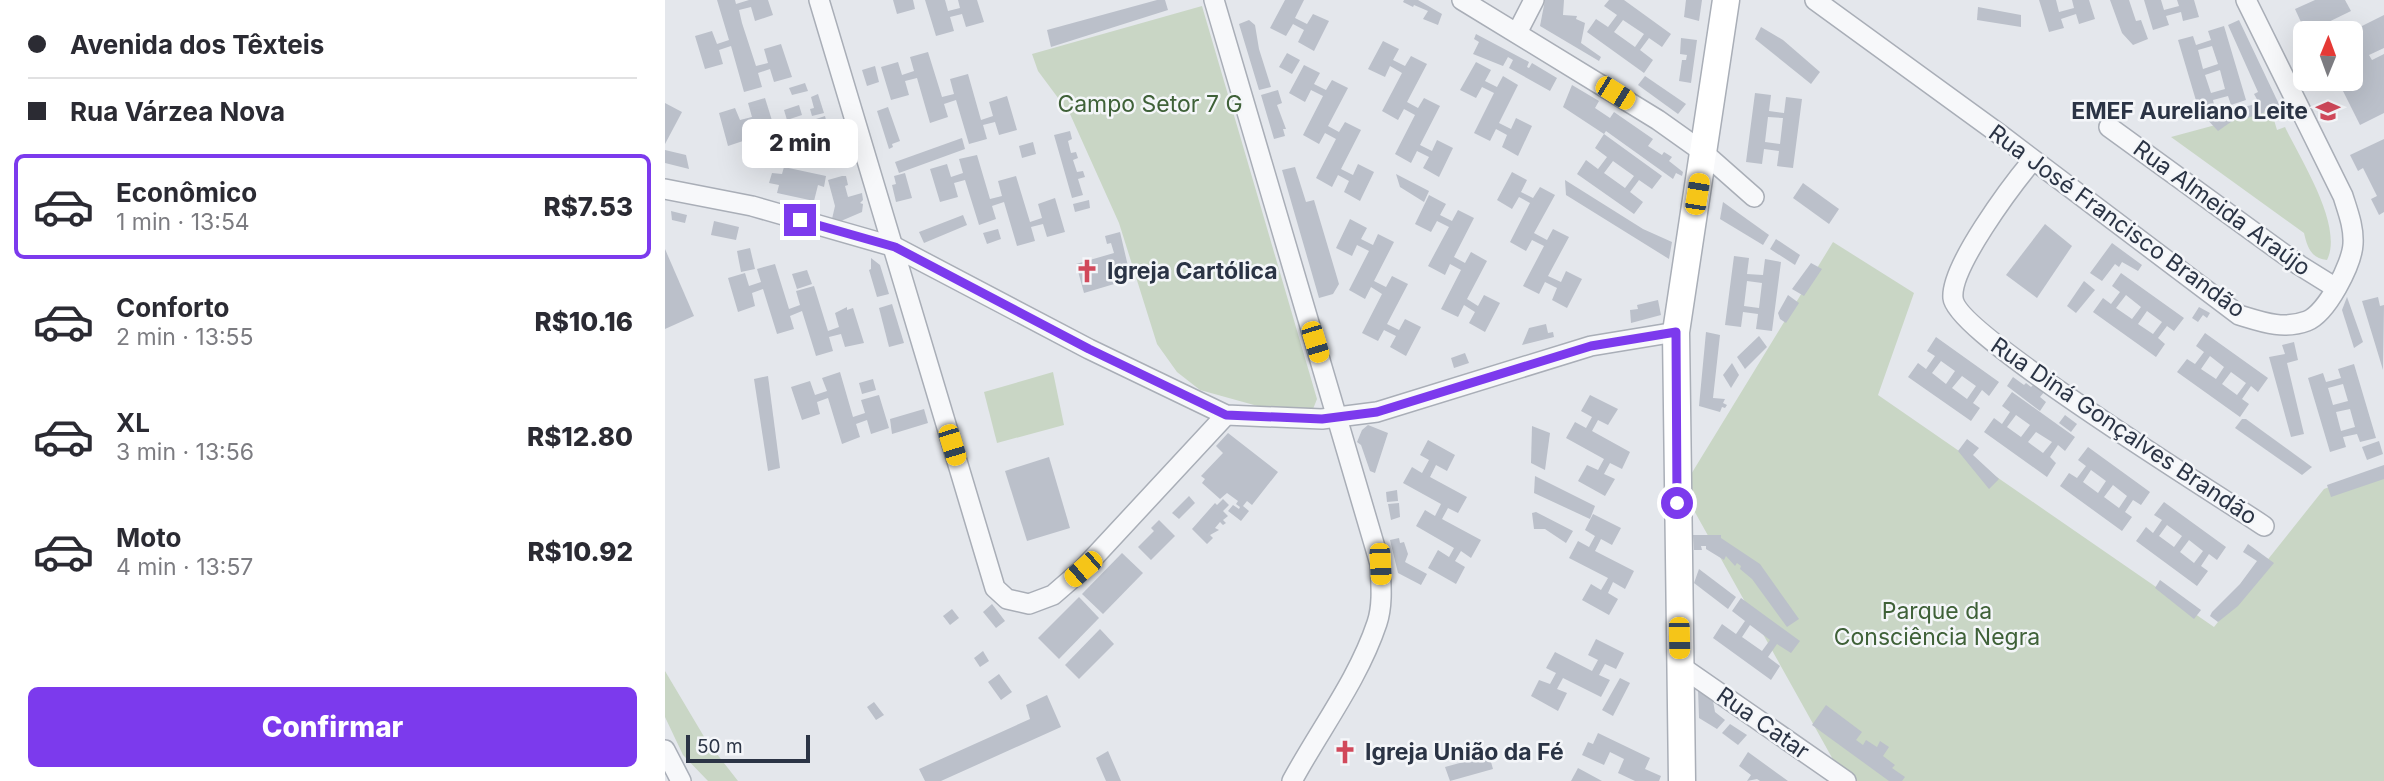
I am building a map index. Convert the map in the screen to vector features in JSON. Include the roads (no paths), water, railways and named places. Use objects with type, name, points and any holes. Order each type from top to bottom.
[{"type":"street","points":[[820,0],[995,588],[1007,599],[1029,604],[1053,595],[1083,569],[1226,415]]},
{"type":"street","points":[[1214,0],[1380,564],[1382,595],[1377,622],[1351,681],[1292,781]]},
{"type":"street","points":[[1462,0],[1658,120],[1703,152],[1754,197]]},
{"type":"street","points":[[1517,33],[1534,0]]},
{"type":"street","name":"Rua José Francisco Brandão","points":[[1815,0],[2002,136],[2239,315],[2270,325],[2289,326],[2310,320],[2336,288],[2347,267],[2353,246],[2352,223],[2343,196],[2246,0]]},
{"type":"street","points":[[1682,781],[1676,332],[1729,3]]},
{"type":"street","name":"Rua Almeida Araújo","points":[[2109,127],[2299,265],[2336,288]]},
{"type":"street","name":"Rua Diná Gonçalves Brandão","points":[[2032,161],[2013,184],[1975,241],[1956,282],[1953,299],[1962,316],[2030,371],[2264,526]]},
{"type":"street","points":[[665,189],[752,206],[895,247],[1089,349],[1226,415],[1277,419],[1338,418],[1377,412],[1591,346],[1676,332]]},
{"type":"street","name":"Rua Catar","points":[[1679,665],[1846,781]]},
{"type":"street","points":[[665,750],[681,781]]},
{"type":"place","name":"EMEF Aureliano Leite","points":[[2328,111]]},
{"type":"place","name":"Igreja Cartólica","points":[[1087,271]]},
{"type":"place","name":"Igreja União da Fé","points":[[1345,752]]},
{"type":"park label","name":"Campo Setor 7 G","points":[[1150,104]]},
{"type":"park label","name":"Parque da Consciência Negra","points":[[1937,624]]}]
